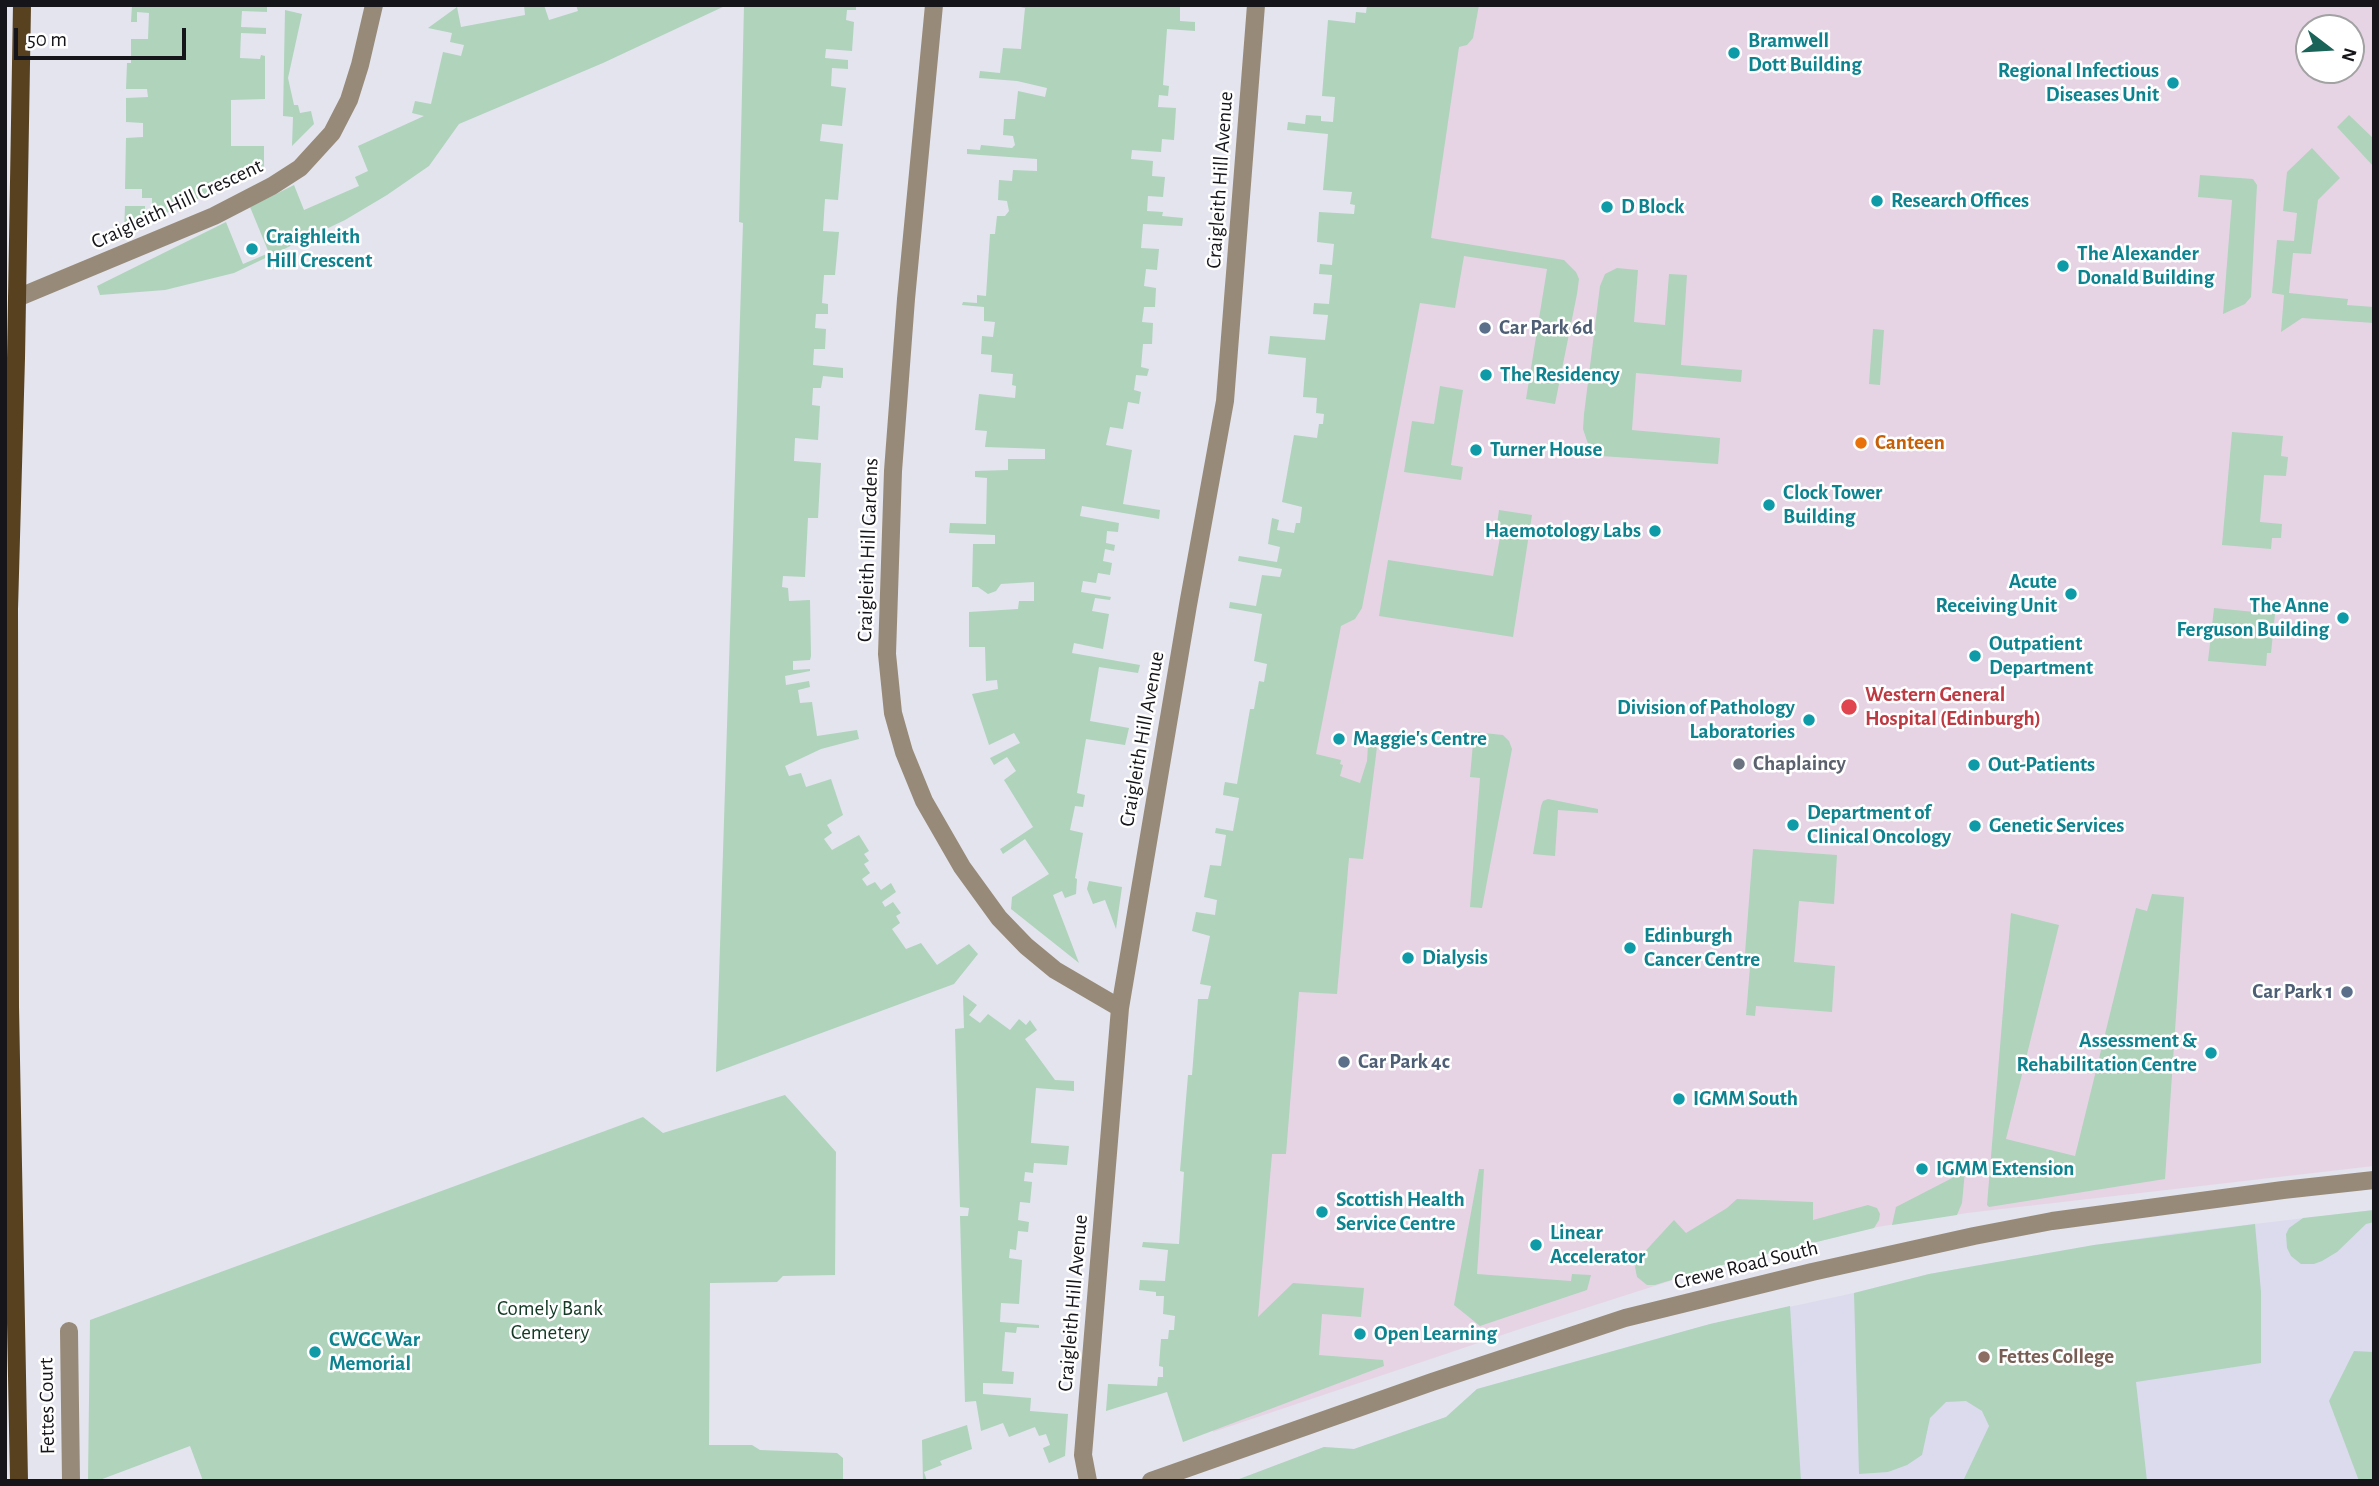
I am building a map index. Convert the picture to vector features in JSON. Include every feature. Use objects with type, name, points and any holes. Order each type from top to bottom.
[{"type":"main road","points":[[19,1481],[11,1327],[8,1007],[9,609],[17,298],[13,118],[22,5]]},
{"type":"street","name":"Craigleith Hill Crescent","points":[[17,298],[214,216],[300,168],[332,133],[349,100],[374,5]]},
{"type":"street","name":"Craigleith Hill Gardens","points":[[934,5],[906,299],[893,471],[887,653],[893,713],[904,752],[924,802],[962,867],[999,918],[1026,946],[1055,970],[1120,1008]]},
{"type":"street","name":"Craigleith Hill Avenue","points":[[1088,1481],[1083,1455],[1120,1008],[1225,401],[1256,5]]},
{"type":"street","name":"Crewe Road South","points":[[1151,1481],[1432,1382],[1625,1318],[1812,1272],[2052,1221],[2374,1180]]},
{"type":"street","name":"Fettes Court","points":[[69,1331],[71,1481]]},
{"type":"shaded area","name":"Western General Hospital (Edinburgh)","points":[[1459,5],[2374,5],[2374,1166],[1967,1213],[1877,1227],[1714,1267],[1213,1432],[1335,767],[1314,762]]},
{"type":"shaded area","name":"Fettes College","points":[[2374,1210],[2374,1481],[1234,1481],[1324,1447],[1354,1449],[1446,1417],[1477,1389],[1710,1324],[1929,1274],[2094,1245]]},
{"type":"green space","points":[[132,5],[267,5],[267,12],[242,11],[241,27],[266,28],[266,34],[241,33],[240,58],[260,59],[261,55],[265,56],[265,99],[231,100],[231,146],[264,146],[264,169],[124,232],[125,206],[145,206],[145,214],[152,214],[152,198],[142,198],[142,189],[125,189],[126,138],[143,137],[143,123],[126,122],[126,98],[148,97],[147,89],[126,89],[127,63],[131,63],[131,39],[148,39],[149,13],[137,12],[137,22],[131,22]]},
{"type":"green space","points":[[524,5],[544,5],[549,20],[578,11],[576,5],[727,5],[603,63],[459,124],[429,166],[387,195],[345,220],[234,273],[165,290],[100,295],[97,286],[226,222],[243,264],[269,253],[250,207],[294,185],[304,210],[359,186],[355,177],[368,171],[358,146],[424,116],[412,113],[415,101],[431,104],[443,52],[461,56],[464,45],[450,42],[452,33],[428,28],[457,7],[461,27],[525,15]]},
{"type":"green space","points":[[744,5],[856,5],[856,10],[847,10],[846,20],[854,22],[852,51],[826,49],[825,58],[848,60],[848,69],[832,68],[831,86],[846,88],[842,126],[822,124],[820,141],[843,144],[838,200],[825,199],[823,231],[839,232],[835,275],[824,275],[822,303],[828,304],[828,314],[816,314],[815,328],[826,329],[825,349],[814,349],[813,365],[843,368],[843,378],[823,376],[821,388],[813,388],[812,405],[820,406],[818,440],[795,438],[794,461],[821,463],[818,518],[808,518],[805,577],[783,576],[782,587],[788,588],[789,601],[810,600],[811,656],[810,660],[793,661],[793,670],[810,671],[785,676],[786,685],[809,681],[810,687],[798,690],[800,703],[812,702],[817,736],[857,730],[859,739],[821,749],[785,766],[789,776],[801,773],[806,787],[831,779],[843,815],[827,825],[832,833],[824,839],[832,850],[859,835],[869,851],[864,854],[869,861],[864,864],[870,873],[862,879],[867,886],[875,882],[881,890],[891,883],[896,892],[882,902],[885,907],[893,902],[901,913],[896,916],[900,923],[892,929],[906,949],[921,943],[937,965],[969,944],[978,954],[954,984],[716,1072],[743,223],[739,222]]},
{"type":"green space","points":[[1011,5],[1180,5],[1180,21],[1195,22],[1195,31],[1167,29],[1163,85],[1169,86],[1168,96],[1159,95],[1158,107],[1176,108],[1174,140],[1162,139],[1161,152],[1132,150],[1131,159],[1153,161],[1152,176],[1165,177],[1163,197],[1148,196],[1147,211],[1183,218],[1182,226],[1143,224],[1141,248],[1159,249],[1157,270],[1146,269],[1144,286],[1156,288],[1155,307],[1144,307],[1142,322],[1153,323],[1152,344],[1143,344],[1141,367],[1149,369],[1147,376],[1136,375],[1134,390],[1141,392],[1139,404],[1128,402],[1123,429],[1110,427],[1106,445],[1132,450],[1123,504],[1160,510],[1159,519],[1082,506],[1080,516],[1119,523],[1118,532],[1107,531],[1106,543],[1115,545],[1114,551],[1105,549],[1103,561],[1112,563],[1110,575],[1098,573],[1096,583],[1083,581],[1081,592],[1111,597],[1110,600],[1095,598],[1092,611],[1109,614],[1103,649],[1074,643],[1072,653],[1140,665],[1138,673],[1099,667],[1090,721],[1129,728],[1125,745],[1086,739],[1077,793],[1085,795],[1083,807],[1075,806],[1070,830],[1083,833],[1075,878],[1076,894],[1065,898],[1062,891],[1053,895],[1079,963],[1011,909],[1012,897],[1049,874],[1025,839],[1003,854],[1000,849],[1033,827],[1004,780],[1016,771],[1007,757],[994,765],[990,758],[1020,743],[1014,733],[989,745],[972,694],[998,689],[997,680],[986,681],[985,647],[969,647],[969,612],[1018,609],[1019,601],[1034,601],[1034,582],[1001,584],[996,591],[988,594],[978,587],[972,587],[973,544],[995,544],[995,535],[949,533],[950,523],[986,524],[987,478],[975,477],[975,471],[1008,470],[1008,459],[1045,459],[1045,449],[985,447],[987,431],[975,430],[979,394],[1015,398],[1016,386],[1012,385],[1013,374],[991,372],[992,355],[981,354],[982,336],[993,337],[995,322],[984,321],[984,307],[962,305],[963,302],[977,303],[977,295],[986,296],[990,234],[995,234],[997,216],[1005,216],[1009,211],[1007,201],[998,200],[999,180],[1012,181],[1013,170],[1037,171],[1037,159],[967,154],[967,149],[980,150],[981,145],[1012,148],[1015,145],[1013,136],[1003,135],[1004,119],[1015,119],[1018,91],[1045,97],[1047,88],[1017,81],[979,78],[980,71],[1000,73],[1003,48],[1021,49],[1025,8]]},
{"type":"green space","points":[[1367,5],[1479,5],[1473,38],[1467,45],[1459,47],[1431,238],[1564,260],[1579,279],[1555,404],[1526,399],[1547,269],[1464,256],[1455,308],[1420,303],[1362,608],[1355,619],[1341,626],[1316,754],[1341,760],[1340,764],[1343,765],[1340,776],[1360,783],[1367,761],[1368,745],[1377,747],[1363,859],[1349,858],[1337,994],[1299,992],[1286,1154],[1272,1154],[1258,1317],[1293,1283],[1364,1288],[1361,1317],[1322,1314],[1319,1355],[1383,1360],[1384,1366],[1183,1442],[1167,1392],[1106,1411],[1108,1384],[1157,1386],[1158,1377],[1163,1377],[1163,1367],[1159,1366],[1161,1339],[1168,1339],[1169,1330],[1174,1330],[1175,1316],[1163,1314],[1164,1296],[1139,1290],[1140,1280],[1165,1281],[1168,1250],[1142,1247],[1143,1242],[1179,1244],[1184,1172],[1180,1171],[1188,1075],[1192,1075],[1198,999],[1208,999],[1211,986],[1200,984],[1210,936],[1192,931],[1196,912],[1215,915],[1217,900],[1204,897],[1210,865],[1221,866],[1226,835],[1215,833],[1216,828],[1233,831],[1239,798],[1223,795],[1225,782],[1237,784],[1250,709],[1254,709],[1259,681],[1264,682],[1267,664],[1254,661],[1262,614],[1229,608],[1230,602],[1256,606],[1262,575],[1280,577],[1282,569],[1238,561],[1239,556],[1277,562],[1280,547],[1268,544],[1272,518],[1279,520],[1277,530],[1294,533],[1296,523],[1300,523],[1302,507],[1282,502],[1294,435],[1317,438],[1319,424],[1323,424],[1324,414],[1316,413],[1317,398],[1303,397],[1306,358],[1268,354],[1270,336],[1325,340],[1328,315],[1313,314],[1314,303],[1329,304],[1332,275],[1319,274],[1320,264],[1332,265],[1334,244],[1317,242],[1319,212],[1354,214],[1355,205],[1350,204],[1352,192],[1323,190],[1328,134],[1287,130],[1288,122],[1305,124],[1306,115],[1321,116],[1321,121],[1333,122],[1335,97],[1322,96],[1328,20],[1355,23],[1356,12],[1366,13]]},
{"type":"green space","points":[[285,10],[302,14],[288,78],[294,105],[298,105],[300,113],[311,111],[314,124],[292,146],[293,117],[283,116]]},
{"type":"green space","points":[[2349,115],[2374,139],[2374,167],[2337,127]]},
{"type":"green space","points":[[2312,148],[2340,178],[2318,200],[2311,254],[2293,253],[2289,293],[2348,299],[2347,305],[2374,307],[2374,323],[2302,318],[2281,332],[2284,295],[2272,293],[2277,240],[2294,241],[2297,213],[2283,211],[2287,172]]},
{"type":"green space","points":[[2200,175],[2253,179],[2257,185],[2251,297],[2245,304],[2223,314],[2232,200],[2198,197]]},
{"type":"green space","points":[[1617,268],[1638,270],[1634,322],[1665,325],[1669,274],[1687,275],[1681,365],[1742,370],[1741,382],[1636,373],[1632,430],[1720,438],[1718,464],[1601,456],[1588,444],[1583,429],[1584,414],[1600,286],[1605,274]]},
{"type":"green space","points":[[1873,329],[1884,330],[1880,385],[1869,384]]},
{"type":"green space","points":[[1440,386],[1463,390],[1451,465],[1463,467],[1461,480],[1404,472],[1412,421],[1434,424]]},
{"type":"green space","points":[[2232,432],[2283,436],[2281,456],[2288,457],[2286,476],[2264,475],[2260,522],[2282,524],[2281,538],[2272,538],[2271,549],[2222,545]]},
{"type":"green space","points":[[1499,510],[1532,515],[1513,637],[1379,616],[1388,560],[1493,576],[1502,526],[1497,525]]},
{"type":"green space","points":[[2214,608],[2275,614],[2271,653],[2267,653],[2266,666],[2208,661]]},
{"type":"green space","points":[[1474,732],[1503,735],[1512,749],[1482,908],[1470,907],[1480,778],[1470,777]]},
{"type":"green space","points":[[1548,799],[1598,809],[1598,813],[1558,810],[1555,856],[1533,854],[1541,806],[1543,801]]},
{"type":"green space","points":[[1753,849],[1837,855],[1834,904],[1799,901],[1794,962],[1835,966],[1832,1012],[1756,1006],[1755,1016],[1746,1015],[1750,967],[1744,966]]},
{"type":"green space","points":[[1089,881],[1122,887],[1116,929],[1105,900],[1093,904],[1087,889]]},
{"type":"green space","points":[[2152,894],[2184,897],[2165,1179],[1989,1207],[1987,1205],[2011,913],[2059,925],[2006,1139],[2075,1156],[2136,908],[2147,911]]},
{"type":"green space","points":[[963,995],[977,1005],[969,1015],[980,1023],[988,1014],[1010,1030],[1019,1019],[1026,1025],[1030,1020],[1037,1030],[1025,1039],[1055,1080],[1074,1081],[1074,1091],[1036,1088],[1031,1143],[1069,1146],[1067,1165],[1034,1163],[1033,1173],[1025,1172],[1024,1181],[1032,1182],[1030,1203],[1020,1202],[1018,1220],[1029,1222],[1028,1232],[1018,1231],[1016,1250],[1010,1249],[1009,1258],[1022,1260],[1019,1304],[1001,1303],[1000,1322],[1039,1325],[1039,1328],[1017,1327],[1016,1333],[1005,1332],[1002,1371],[1014,1372],[1013,1384],[983,1383],[983,1394],[1031,1398],[1030,1411],[1068,1414],[1065,1456],[1049,1463],[1043,1448],[1050,1445],[1046,1434],[1039,1436],[1035,1427],[1009,1437],[1003,1423],[981,1431],[976,1401],[965,1402],[960,1216],[968,1216],[969,1208],[960,1207],[955,1029],[964,1028]]},
{"type":"green space","name":"Comely Bank Cemetery","points":[[785,1095],[836,1152],[835,1275],[783,1276],[777,1282],[710,1283],[709,1445],[752,1445],[760,1450],[837,1453],[843,1458],[843,1481],[203,1481],[190,1446],[97,1481],[88,1481],[90,1320],[643,1117],[663,1133]]},
{"type":"green space","points":[[1959,1160],[1966,1160],[1962,1203],[1957,1215],[1892,1225],[1896,1207],[1958,1175]]},
{"type":"green space","points":[[1479,1169],[1484,1169],[1477,1274],[1571,1281],[1572,1274],[1591,1275],[1587,1290],[1480,1326],[1454,1305]]},
{"type":"green space","points":[[1737,1199],[1813,1202],[1813,1220],[1868,1205],[1877,1208],[1880,1214],[1874,1228],[1714,1267],[1655,1285],[1647,1285],[1637,1277],[1635,1267],[1638,1259],[1674,1220],[1686,1233]]},
{"type":"green space","points":[[2374,1210],[2374,1222],[2366,1224],[2337,1252],[2322,1261],[2301,1264],[2291,1256],[2287,1248],[2286,1234],[2289,1228],[2303,1218]]},
{"type":"green space","points":[[2255,1224],[2261,1292],[2261,1363],[2136,1382],[2147,1481],[1963,1481],[1989,1426],[1982,1411],[1966,1401],[1946,1402],[1930,1418],[1922,1455],[1907,1465],[1888,1472],[1859,1474],[1854,1293],[1929,1274],[2094,1245]]},
{"type":"green space","points":[[1790,1306],[1801,1481],[1234,1481],[1324,1447],[1354,1449],[1446,1417],[1477,1389],[1710,1324]]},
{"type":"green space","points":[[2354,1351],[2374,1352],[2374,1481],[2359,1481],[2329,1401]]},
{"type":"green space","points":[[967,1425],[972,1449],[940,1461],[942,1465],[924,1472],[927,1481],[923,1481],[922,1440]]},
{"type":"place","name":"Bramwell Dott Building","points":[[1734,53]]},
{"type":"place","name":"Regional Infectious Diseases Unit","points":[[2173,83]]},
{"type":"place","name":"Research Offices","points":[[1877,201]]},
{"type":"place","name":"D Block","points":[[1607,207]]},
{"type":"place","name":"Craighleith Hill Crescent","points":[[252,249]]},
{"type":"place","name":"The Alexander Donald Building","points":[[2063,266]]},
{"type":"place","name":"Car Park 6d","points":[[1485,328]]},
{"type":"place","name":"The Residency","points":[[1486,375]]},
{"type":"place","name":"Canteen","points":[[1861,443]]},
{"type":"place","name":"Turner House","points":[[1476,450]]},
{"type":"place","name":"Clock Tower Building","points":[[1769,505]]},
{"type":"place","name":"Haemotology Labs","points":[[1655,531]]},
{"type":"place","name":"Acute Receiving Unit","points":[[2071,594]]},
{"type":"place","name":"The Anne Ferguson Building","points":[[2343,618]]},
{"type":"place","name":"Outpatient Department","points":[[1975,656]]},
{"type":"place","name":"Western General Hospital (Edinburgh)","points":[[1849,707]]},
{"type":"place","name":"Division of Pathology Laboratories","points":[[1809,720]]},
{"type":"place","name":"Maggie's Centre","points":[[1339,739]]},
{"type":"place","name":"Chaplaincy","points":[[1739,764]]},
{"type":"place","name":"Out-Patients","points":[[1974,765]]},
{"type":"place","name":"Department of Clinical Oncology","points":[[1793,825]]},
{"type":"place","name":"Genetic Services","points":[[1975,826]]},
{"type":"place","name":"Edinburgh Cancer Centre","points":[[1630,948]]},
{"type":"place","name":"Dialysis","points":[[1408,958]]},
{"type":"place","name":"Car Park 1","points":[[2347,992]]},
{"type":"place","name":"Assessment & Rehabilitation Centre","points":[[2211,1053]]},
{"type":"place","name":"Car Park 4c","points":[[1344,1062]]},
{"type":"place","name":"IGMM South","points":[[1679,1099]]},
{"type":"place","name":"IGMM Extension","points":[[1922,1169]]},
{"type":"place","name":"Scottish Health Service Centre","points":[[1322,1212]]},
{"type":"place","name":"Linear Accelerator","points":[[1536,1245]]},
{"type":"place","name":"Open Learning","points":[[1360,1334]]},
{"type":"place","name":"CWGC War Memorial","points":[[315,1352]]},
{"type":"place","name":"Fettes College","points":[[1984,1357]]}]
